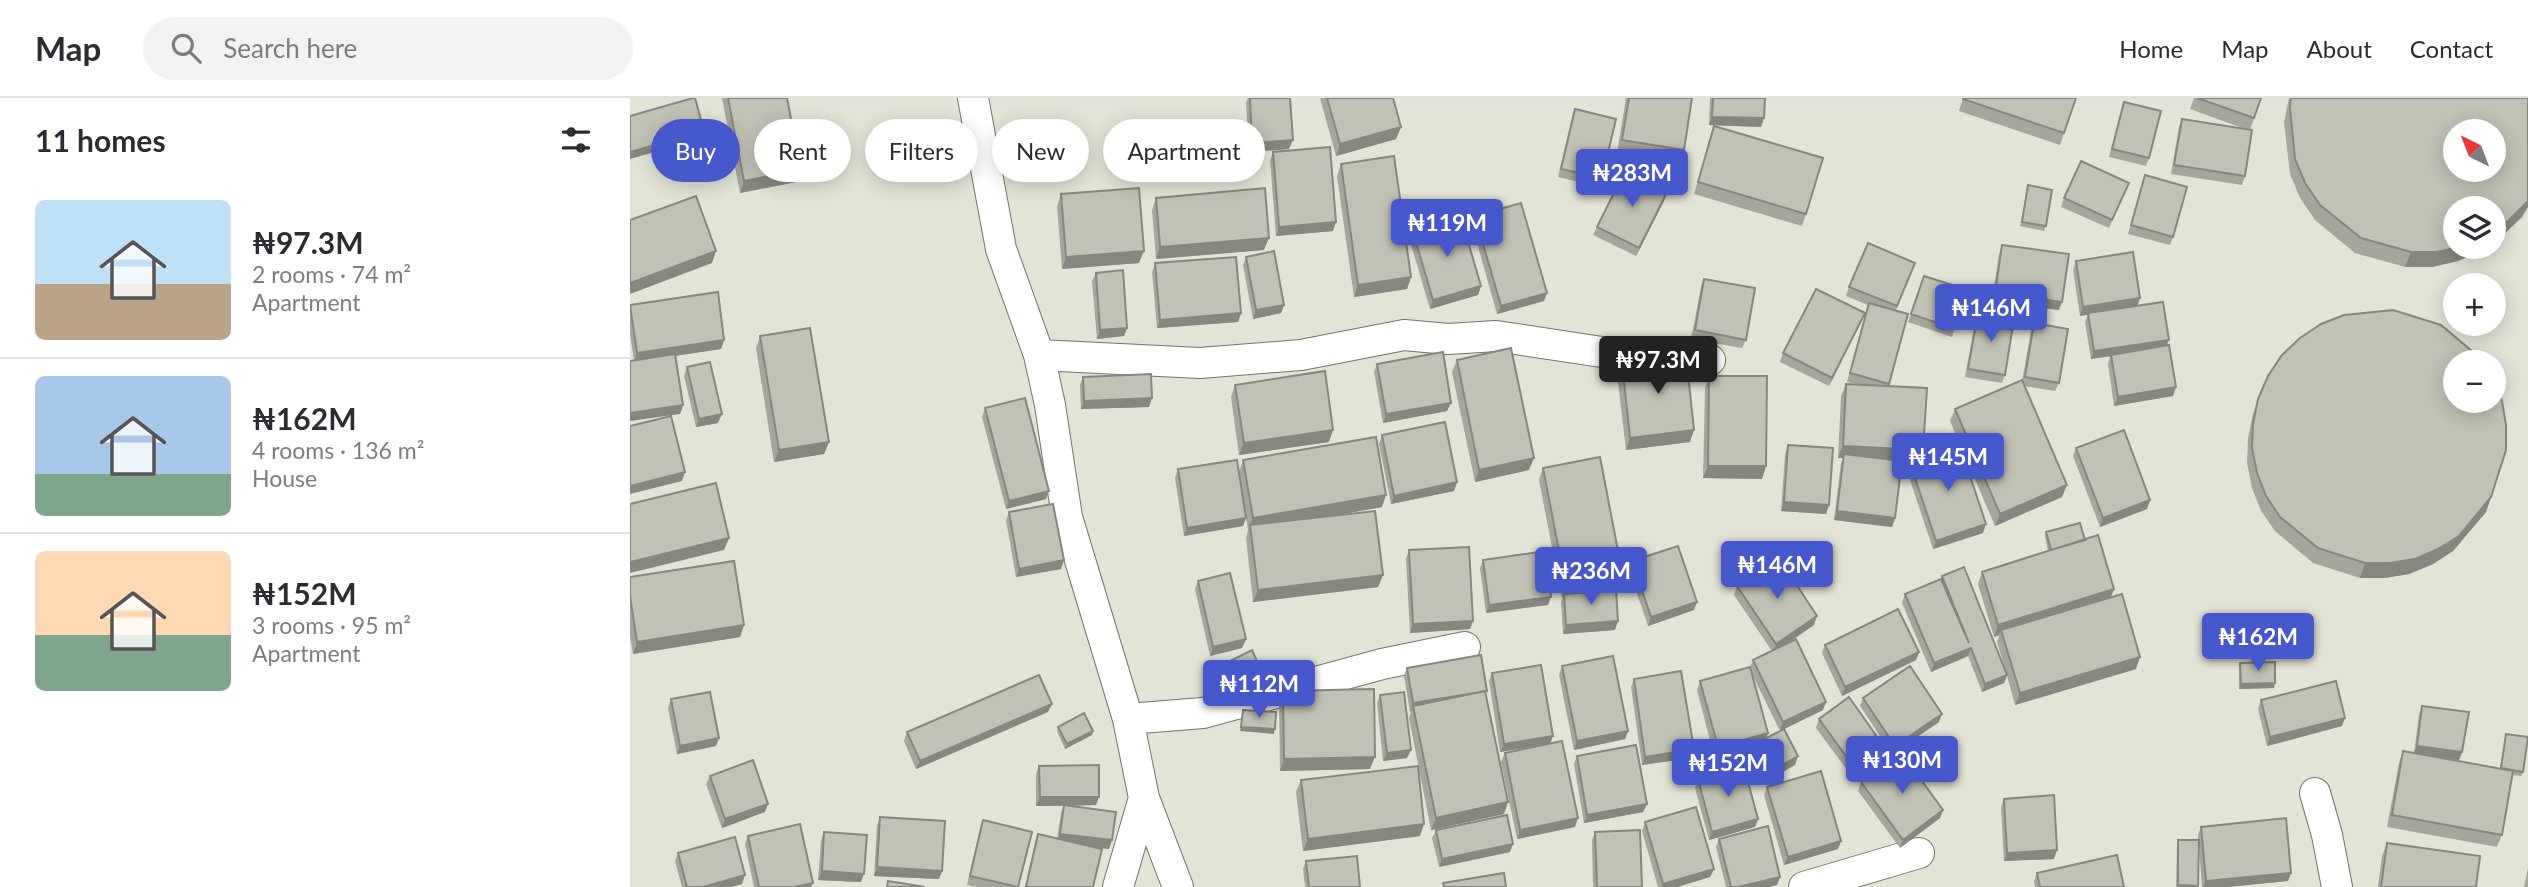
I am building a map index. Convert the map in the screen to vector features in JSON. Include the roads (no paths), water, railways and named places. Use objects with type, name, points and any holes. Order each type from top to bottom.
[{"type":"street","points":[[973,98],[1001,249],[1039,355],[1068,517],[1128,719],[1144,798],[1178,887]]},
{"type":"street","points":[[1039,355],[1200,363],[1301,355],[1404,335],[1448,340],[1496,336],[1615,354],[1710,360]]},
{"type":"street","points":[[1128,719],[1203,713],[1382,664],[1465,647]]},
{"type":"street","points":[[2315,793],[2327,835],[2337,887]]},
{"type":"street","points":[[1118,887],[1144,798]]},
{"type":"street","points":[[1804,887],[1919,853]]}]
